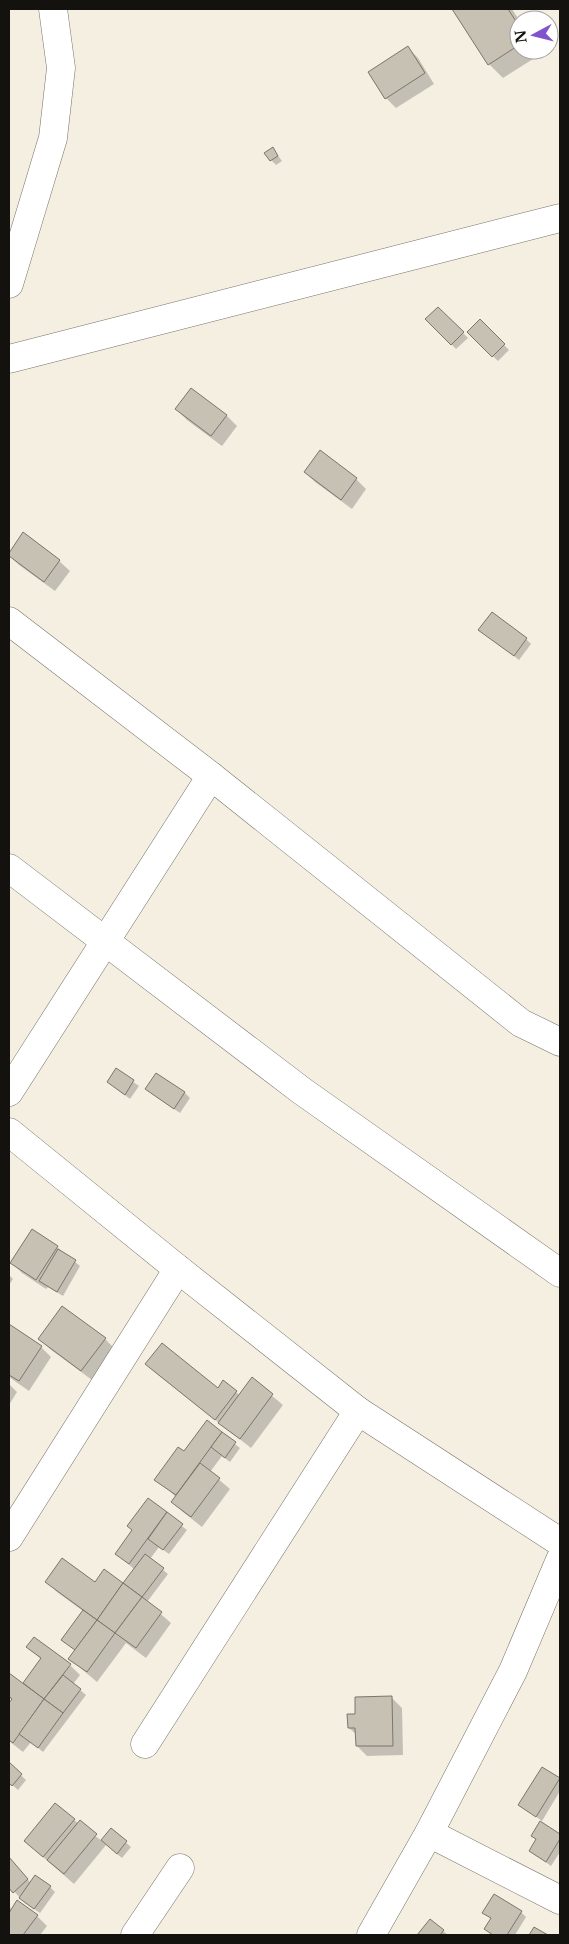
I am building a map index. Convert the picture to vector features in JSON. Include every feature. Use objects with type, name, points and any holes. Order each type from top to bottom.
[{"type":"street","points":[[9,284],[53,138],[61,68],[53,9]]},
{"type":"street","points":[[9,359],[560,218]]},
{"type":"street","points":[[9,621],[211,776],[521,1023],[560,1042]]},
{"type":"street","points":[[9,1092],[211,776]]},
{"type":"street","points":[[9,868],[302,1091],[560,1273]]},
{"type":"street","points":[[9,1132],[178,1270],[358,1411],[560,1542]]},
{"type":"street","points":[[9,1537],[178,1270]]},
{"type":"street","points":[[145,1744],[358,1411]]},
{"type":"street","points":[[372,1935],[429,1833],[513,1671],[560,1560]]},
{"type":"street","points":[[429,1833],[560,1900]]},
{"type":"street","points":[[135,1935],[180,1868]]},
{"type":"building","points":[[452,9],[508,9],[509,11],[509,51],[488,65]]},
{"type":"building","points":[[408,46],[425,73],[385,99],[368,72]]},
{"type":"building","points":[[273,147],[278,156],[270,161],[264,153]]},
{"type":"building","points":[[438,307],[464,332],[451,345],[425,319]]},
{"type":"building","points":[[480,319],[505,344],[492,357],[467,332]]},
{"type":"building","points":[[191,388],[227,415],[211,436],[175,409]]},
{"type":"building","points":[[320,450],[357,478],[341,500],[304,472]]},
{"type":"building","points":[[23,532],[60,560],[44,582],[9,556],[9,553]]},
{"type":"building","points":[[492,612],[527,638],[514,656],[478,630]]},
{"type":"building","points":[[116,1068],[134,1080],[125,1095],[107,1082]]},
{"type":"building","points":[[156,1073],[185,1092],[174,1109],[145,1089]]},
{"type":"building","points":[[32,1229],[58,1246],[36,1280],[10,1263]]},
{"type":"building","points":[[58,1249],[76,1260],[57,1292],[39,1281]]},
{"type":"building","points":[[62,1306],[106,1338],[81,1371],[38,1339]]},
{"type":"building","points":[[9,1324],[42,1346],[19,1381],[9,1375]]},
{"type":"building","points":[[162,1343],[218,1388],[223,1380],[237,1391],[215,1420],[145,1364]]},
{"type":"building","points":[[252,1377],[273,1394],[240,1439],[218,1423]]},
{"type":"building","points":[[207,1420],[222,1432],[176,1495],[154,1480],[178,1447],[184,1451]]},
{"type":"building","points":[[222,1432],[236,1442],[225,1458],[211,1447]]},
{"type":"building","points":[[200,1463],[220,1478],[191,1517],[171,1502]]},
{"type":"building","points":[[148,1498],[167,1512],[129,1564],[115,1554],[132,1530],[127,1526]]},
{"type":"building","points":[[167,1512],[183,1524],[163,1550],[148,1539]]},
{"type":"building","points":[[145,1554],[164,1568],[142,1597],[123,1583]]},
{"type":"building","points":[[62,1558],[95,1582],[104,1569],[123,1583],[97,1620],[45,1582]]},
{"type":"building","points":[[123,1583],[142,1597],[115,1633],[97,1620]]},
{"type":"building","points":[[142,1597],[162,1612],[136,1648],[115,1633]]},
{"type":"building","points":[[83,1610],[97,1620],[75,1650],[61,1640]]},
{"type":"building","points":[[97,1620],[115,1633],[87,1672],[68,1659]]},
{"type":"building","points":[[34,1637],[71,1664],[44,1699],[23,1683],[41,1658],[26,1647]]},
{"type":"building","points":[[9,1673],[44,1699],[13,1743],[9,1740],[9,1703],[12,1699],[9,1696]]},
{"type":"building","points":[[63,1675],[81,1689],[63,1713],[44,1699]]},
{"type":"building","points":[[392,1696],[393,1746],[356,1746],[355,1728],[348,1728],[347,1714],[355,1714],[355,1697]]},
{"type":"building","points":[[44,1699],[63,1713],[38,1748],[19,1734]]},
{"type":"building","points":[[9,1762],[22,1774],[12,1786],[9,1783]]},
{"type":"building","points":[[542,1767],[560,1778],[536,1817],[518,1805]]},
{"type":"building","points":[[55,1803],[75,1819],[43,1857],[24,1841]]},
{"type":"building","points":[[80,1820],[97,1834],[64,1874],[47,1860]]},
{"type":"building","points":[[540,1821],[560,1834],[560,1839],[546,1862],[529,1851],[536,1839],[531,1836]]},
{"type":"building","points":[[111,1828],[127,1841],[117,1854],[101,1840]]},
{"type":"building","points":[[9,1857],[28,1879],[13,1893],[9,1888]]},
{"type":"building","points":[[35,1875],[51,1886],[34,1909],[19,1898]]},
{"type":"building","points":[[494,1894],[522,1911],[507,1935],[493,1935],[484,1929],[491,1918],[482,1913]]},
{"type":"building","points":[[17,1900],[38,1915],[23,1935],[9,1935],[9,1913]]},
{"type":"building","points":[[430,1919],[444,1930],[440,1935],[417,1935]]},
{"type":"building","points":[[534,1927],[548,1935],[529,1935]]}]
